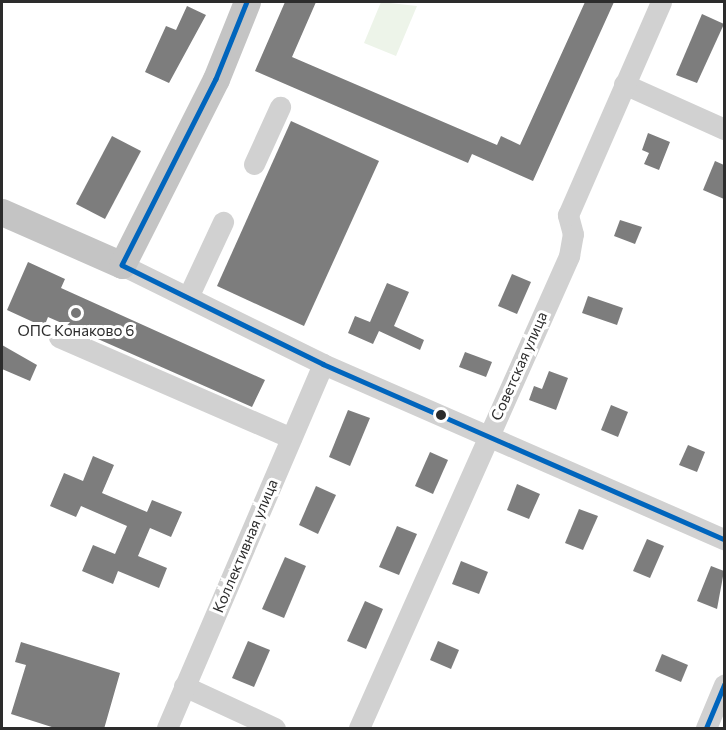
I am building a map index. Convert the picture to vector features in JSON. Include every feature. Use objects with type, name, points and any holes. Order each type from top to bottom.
[{"type":"main road","points":[[2,212],[122,265],[216,78],[247,2]]},
{"type":"street","name":"Советская улица","points":[[359,729],[569,256],[573,234],[568,215],[661,2]]},
{"type":"street","points":[[624,84],[724,129]]},
{"type":"street","points":[[254,164],[280,107]]},
{"type":"street","points":[[188,297],[223,222]]},
{"type":"street","points":[[122,265],[323,364],[724,539]]},
{"type":"street","points":[[59,337],[291,438]]},
{"type":"street","name":"Коллективная улица","points":[[166,729],[323,364]]},
{"type":"street","points":[[706,729],[724,685]]},
{"type":"street","points":[[184,686],[275,729]]},
{"type":"shaded area","points":[[381,2],[417,6],[396,56],[364,43]]},
{"type":"building","points":[[285,2],[316,2],[292,57],[497,145],[501,136],[520,145],[585,2],[614,2],[533,181],[472,154],[468,163],[255,71]]},
{"type":"building","points":[[187,6],[206,15],[169,83],[145,72],[166,26],[176,30]]},
{"type":"building","points":[[702,14],[724,24],[697,83],[676,75]]},
{"type":"building","points":[[291,121],[379,161],[304,326],[217,286]]},
{"type":"building","points":[[648,133],[670,142],[659,170],[644,164],[649,153],[642,150]]},
{"type":"building","points":[[112,136],[141,151],[105,219],[76,204]]},
{"type":"building","points":[[715,161],[724,165],[724,199],[703,190]]},
{"type":"building","points":[[620,220],[642,227],[635,244],[614,236]]},
{"type":"building","points":[[28,262],[65,279],[61,288],[265,380],[252,407],[48,317],[44,327],[7,310]]},
{"type":"building","points":[[512,274],[531,282],[517,314],[498,306]]},
{"type":"building","points":[[387,283],[409,292],[394,326],[424,340],[420,350],[379,331],[373,344],[348,333],[355,316],[370,322]]},
{"type":"building","points":[[588,296],[623,308],[617,325],[582,313]]},
{"type":"building","points":[[2,345],[37,365],[30,381],[2,369]]},
{"type":"building","points":[[465,352],[492,362],[486,377],[459,367]]},
{"type":"building","points":[[549,371],[568,378],[556,410],[529,400],[534,386],[542,389]]},
{"type":"building","points":[[611,405],[628,412],[618,437],[601,430]]},
{"type":"building","points":[[348,410],[370,418],[350,466],[329,457]]},
{"type":"building","points":[[688,445],[705,452],[697,472],[679,465]]},
{"type":"building","points":[[430,452],[448,460],[433,494],[415,486]]},
{"type":"building","points":[[93,456],[114,465],[102,493],[147,512],[152,500],[182,512],[171,537],[150,528],[138,556],[167,568],[159,588],[118,571],[113,584],[82,571],[93,545],[115,554],[127,526],[81,506],[76,517],[50,506],[64,473],[83,481]]},
{"type":"building","points":[[517,484],[540,494],[529,519],[507,510]]},
{"type":"building","points":[[316,486],[336,495],[318,534],[299,525]]},
{"type":"building","points":[[579,509],[598,516],[583,550],[565,543]]},
{"type":"building","points":[[397,526],[417,534],[399,575],[379,567]]},
{"type":"building","points":[[647,539],[664,546],[650,578],[633,571]]},
{"type":"building","points":[[285,557],[306,566],[284,618],[262,609]]},
{"type":"building","points":[[461,561],[488,572],[479,594],[452,584]]},
{"type":"building","points":[[711,566],[724,571],[717,609],[697,601]]},
{"type":"building","points":[[365,601],[383,609],[366,649],[347,641]]},
{"type":"building","points":[[248,641],[270,650],[254,687],[232,678]]},
{"type":"building","points":[[438,641],[459,650],[451,669],[430,660]]},
{"type":"building","points":[[21,642],[120,673],[104,729],[58,729],[11,714],[26,665],[15,662]]},
{"type":"building","points":[[662,654],[688,665],[681,682],[655,671]]},
{"type":"transit line","points":[[247,2],[216,79],[122,265],[323,364],[724,539]]},
{"type":"transit line","points":[[706,728],[724,685]]},
{"type":"place","name":"ОПС Конаково 6","points":[[76,313]]}]
